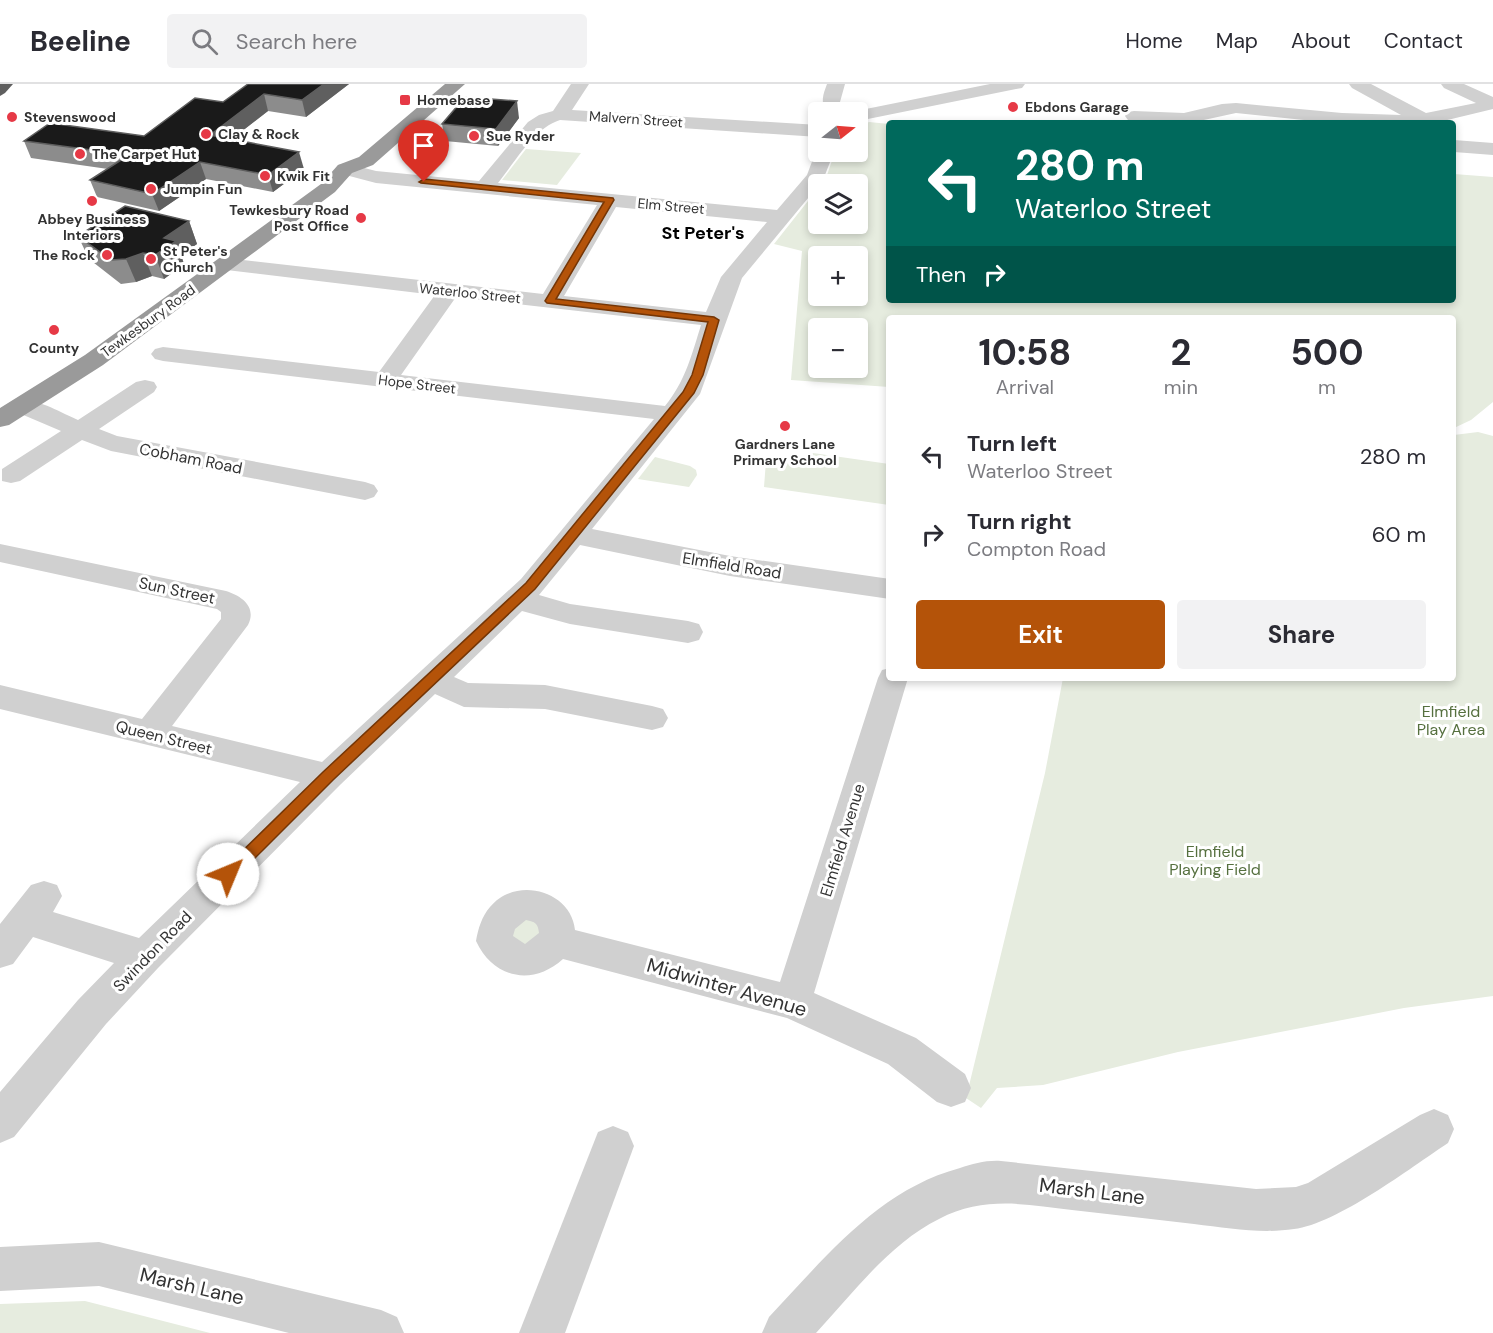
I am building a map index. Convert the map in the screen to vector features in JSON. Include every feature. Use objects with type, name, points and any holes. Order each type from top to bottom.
[{"type":"highway","name":"Tewkesbury Road","points":[[345,169],[346,158],[435,84]]},
{"type":"highway","name":"Tewkesbury Road","points":[[0,419],[94,360],[226,264],[328,188],[345,169],[366,161],[456,84]]},
{"type":"street","points":[[560,115],[580,84]]},
{"type":"street","points":[[830,102],[836,84]]},
{"type":"street","points":[[868,114],[1016,84]]},
{"type":"street","points":[[1358,84],[1424,120],[1456,115],[1492,104]]},
{"type":"street","points":[[1450,84],[1492,104]]},
{"type":"street","points":[[1134,116],[1184,119],[1215,110],[1236,108],[1292,118],[1340,120]]},
{"type":"street","name":"Malvern Street","points":[[483,188],[535,126],[545,119],[560,115],[808,130]]},
{"type":"street","points":[[1456,146],[1493,149]]},
{"type":"street","name":"Swindon Road","points":[[0,1123],[93,1012],[145,957],[328,776],[517,600],[575,535],[672,414],[693,384],[714,320],[732,277],[816,176],[821,162]]},
{"type":"street","name":"Elm Street","points":[[345,169],[376,177],[782,217]]},
{"type":"street","points":[[550,301],[610,200]]},
{"type":"street","name":"Waterloo Street","points":[[226,264],[714,320]]},
{"type":"street","points":[[385,381],[449,291]]},
{"type":"street","name":"Hope Street","points":[[163,354],[672,414]]},
{"type":"street","points":[[11,475],[145,387]]},
{"type":"street","name":"Cobham Road","points":[[23,406],[111,443],[365,491]]},
{"type":"street","name":"Elmfield Road","points":[[575,535],[719,564],[886,588]]},
{"type":"street","name":"Sun Street","points":[[0,553],[226,601],[235,607],[236,619],[233,625],[149,733]]},
{"type":"street","points":[[517,600],[570,614],[688,632]]},
{"type":"street","points":[[433,680],[464,695],[545,697],[652,718]]},
{"type":"street","name":"Elmfield Avenue","points":[[792,1002],[892,681]]},
{"type":"street","name":"Queen Street","points":[[0,697],[328,776]]},
{"type":"street","points":[[0,952],[35,908],[145,957]]},
{"type":"street","name":"Midwinter Avenue","points":[[556,941],[792,1002],[902,1051],[951,1088]]},
{"type":"street","name":"Marsh Lane","points":[[785,1333],[886,1227],[914,1208],[946,1191],[982,1182],[1021,1183],[1256,1210],[1296,1208],[1316,1202],[1334,1192],[1434,1129]]},
{"type":"street","points":[[542,1333],[613,1146]]},
{"type":"street","name":"Marsh Lane","points":[[0,1269],[99,1264],[381,1333]]},
{"type":"green space","points":[[868,123],[886,124],[886,303],[1456,303],[1456,174],[1493,177],[1493,402],[1471,420],[1456,427],[1456,315],[886,315],[886,387],[791,380],[802,251],[774,244],[808,201],[808,234],[868,234],[868,174],[827,174],[832,162],[868,162]]},
{"type":"green space","points":[[526,149],[581,153],[557,185],[502,180]]},
{"type":"green space","name":"Elmfield Playing Field","points":[[1478,432],[1493,436],[1493,996],[1404,1008],[1178,1052],[1043,1085],[997,1088],[981,1108],[966,1098],[1045,773],[1062,681],[1456,681],[1456,435]]},
{"type":"green space","points":[[813,453],[886,464],[886,505],[764,487],[766,461],[793,459]]},
{"type":"green space","points":[[655,457],[690,466],[696,470],[697,475],[689,487],[638,479]]},
{"type":"green space","points":[[509,913],[554,922],[519,958],[500,923]]},
{"type":"green space","points":[[85,1301],[210,1333],[0,1333],[0,1304]]},
{"type":"building","points":[[248,84],[324,84],[302,100],[264,94],[210,135],[299,152],[268,175],[200,162],[152,194],[90,180],[129,155],[24,141],[50,123],[144,136],[195,98],[223,102]]},
{"type":"building","points":[[465,97],[517,101],[496,129],[442,124]]},
{"type":"building","points":[[125,206],[189,221],[164,238],[176,241],[155,255],[143,253],[126,259],[111,260],[78,236]]},
{"type":"place","name":"Homebase","points":[[405,100]]},
{"type":"place","name":"Ebdons Garage","points":[[1013,107]]},
{"type":"place","name":"Stevenswood","points":[[12,117]]},
{"type":"place","name":"Clay & Rock","points":[[206,134]]},
{"type":"place","name":"Sue Ryder","points":[[474,136]]},
{"type":"place","name":"The Carpet Hut","points":[[80,154]]},
{"type":"place","name":"Kwik Fit","points":[[265,176]]},
{"type":"place","name":"Jumpin Fun","points":[[151,189]]},
{"type":"place","name":"Abbey Business Interiors","points":[[92,201]]},
{"type":"place","name":"Tewkesbury Road Post Office","points":[[361,218]]},
{"type":"place","name":"The Rock","points":[[107,255]]},
{"type":"place","name":"St Peter's Church","points":[[151,259]]},
{"type":"place","name":"County","points":[[54,330]]},
{"type":"place","name":"Gardners Lane Primary School","points":[[785,426]]},
{"type":"district","name":"St Peter's","points":[[703,233]]},
{"type":"route","points":[[228,874],[328,776],[476,640],[531,586],[681,404],[697,375],[714,320],[550,301],[610,200],[424,182]]},
{"type":"park label","name":"Elmfield Play Area","points":[[1451,720]]}]
